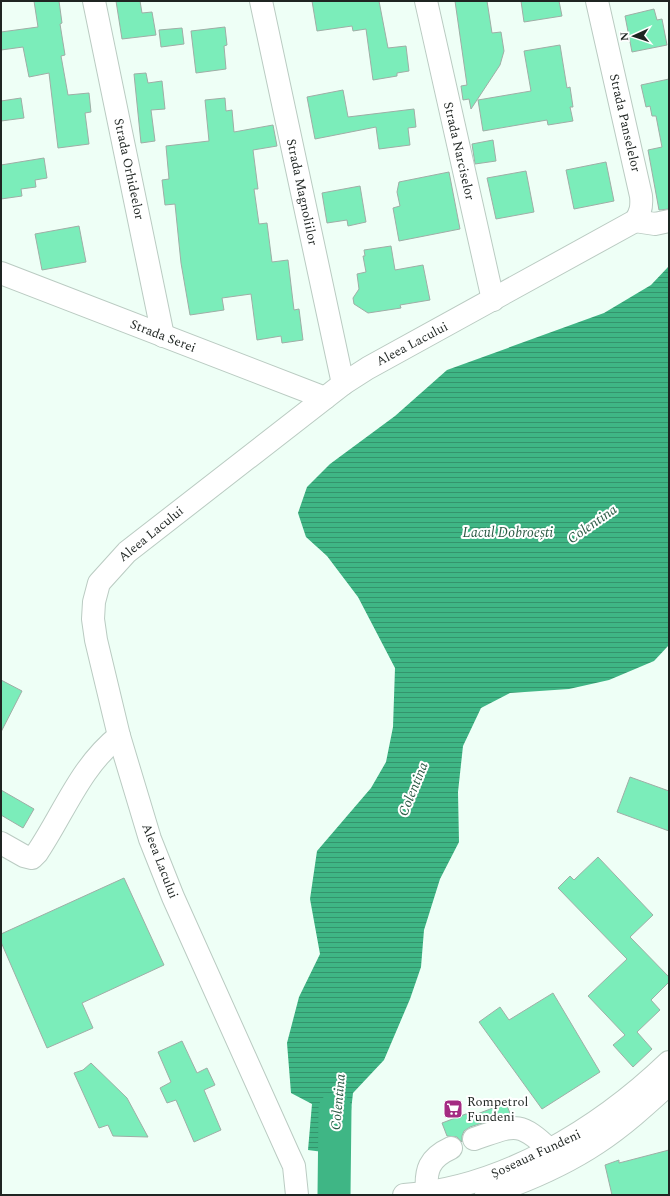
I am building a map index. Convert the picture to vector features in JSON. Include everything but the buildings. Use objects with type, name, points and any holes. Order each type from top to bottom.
[{"type":"street","name":"Strada Orhideelor","points":[[94,1],[163,336]]},
{"type":"street","name":"Strada Magnoliilor","points":[[261,1],[344,384]]},
{"type":"street","name":"Strada Narciselor","points":[[426,1],[493,300]]},
{"type":"street","name":"Strada Panselelor","points":[[597,1],[641,196],[642,205],[640,215],[634,221]]},
{"type":"street","name":"Aleea Lacului","points":[[297,1195],[294,1166],[173,897],[150,838],[119,736],[96,640],[93,619],[94,602],[99,583],[127,552],[344,384],[368,368],[634,221]]},
{"type":"street","points":[[634,221],[655,224],[669,221]]},
{"type":"street","name":"Strada Serei","points":[[1,273],[325,398]]},
{"type":"street","points":[[1,843],[24,856],[32,858],[37,853],[71,793],[88,767],[109,744],[119,736]]},
{"type":"street","name":"Șoseaua Fundeni","points":[[418,1194],[454,1188],[475,1181],[550,1150],[576,1136],[615,1109],[669,1062]]},
{"type":"street","name":"Șoseaua Fundeni","points":[[486,1195],[561,1163],[596,1143],[629,1119],[669,1084]]},
{"type":"street","points":[[474,1139],[513,1127],[534,1134],[550,1150]]},
{"type":"street","points":[[418,1194],[426,1179],[429,1166],[436,1156],[451,1148]]},
{"type":"water","name":"Lacul Dobroești","points":[[669,266],[669,645],[654,661],[609,680],[569,689],[510,693],[481,708],[463,746],[458,792],[459,842],[440,879],[424,930],[421,967],[410,999],[384,1060],[353,1093],[346,1155],[308,1150],[312,1104],[291,1093],[287,1043],[299,997],[320,954],[310,899],[317,851],[371,788],[386,762],[393,727],[395,668],[358,597],[327,556],[306,537],[298,513],[307,487],[330,464],[395,416],[447,370],[604,313],[651,285]]},
{"type":"waterway","name":"Colentina","points":[[334,1195],[335,1109]]},
{"type":"place","name":"Rompetrol Fundeni","points":[[453,1109]]}]
